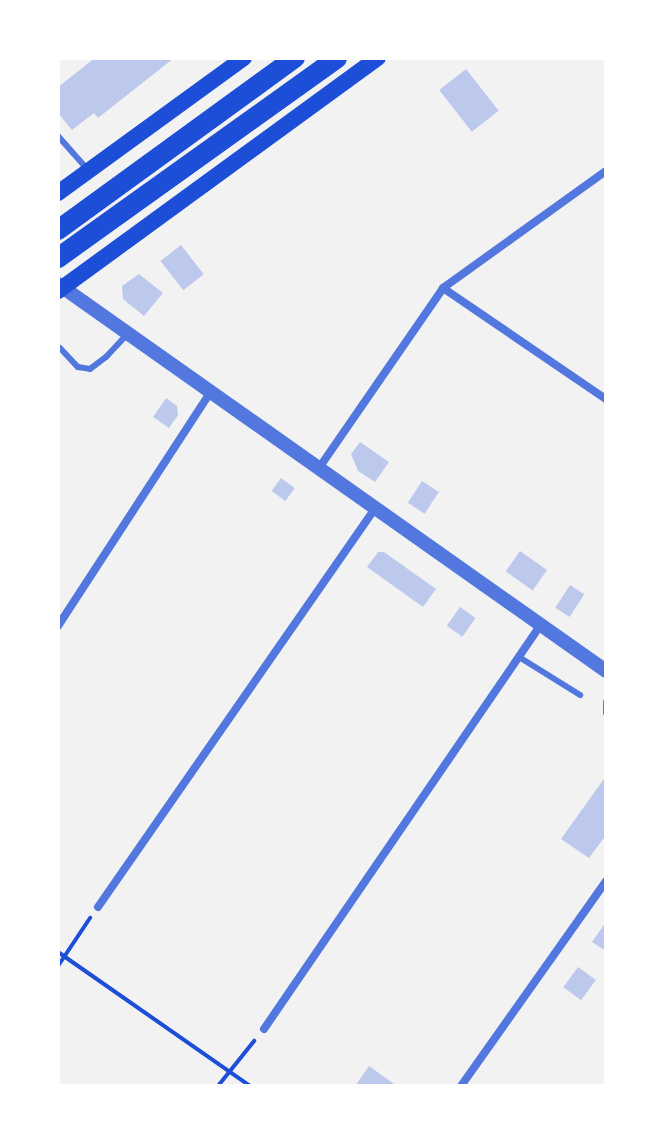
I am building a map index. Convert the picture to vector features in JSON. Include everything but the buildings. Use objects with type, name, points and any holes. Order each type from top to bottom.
[{"type":"main road","points":[[58,193],[244,58]]},
{"type":"main road","points":[[58,230],[295,58]]},
{"type":"main road","points":[[58,258],[337,58]]},
{"type":"main road","points":[[60,287],[378,58]]},
{"type":"street","points":[[319,468],[443,288],[606,171]]},
{"type":"street","points":[[60,287],[606,671]]},
{"type":"street","points":[[443,288],[606,399]]},
{"type":"street","points":[[58,626],[210,393]]},
{"type":"street","points":[[98,907],[375,509]]},
{"type":"street","points":[[264,1029],[540,626]]},
{"type":"street","points":[[461,1086],[606,881]]},
{"type":"lane","points":[[58,136],[89,171]]},
{"type":"lane","points":[[60,348],[78,367],[90,369],[128,333]]},
{"type":"lane","points":[[519,657],[580,695]]},
{"type":"lane","points":[[606,702],[606,713]]},
{"type":"path","points":[[58,966],[98,907]]},
{"type":"path","points":[[58,952],[250,1086]]},
{"type":"path","points":[[218,1086],[264,1029]]}]
